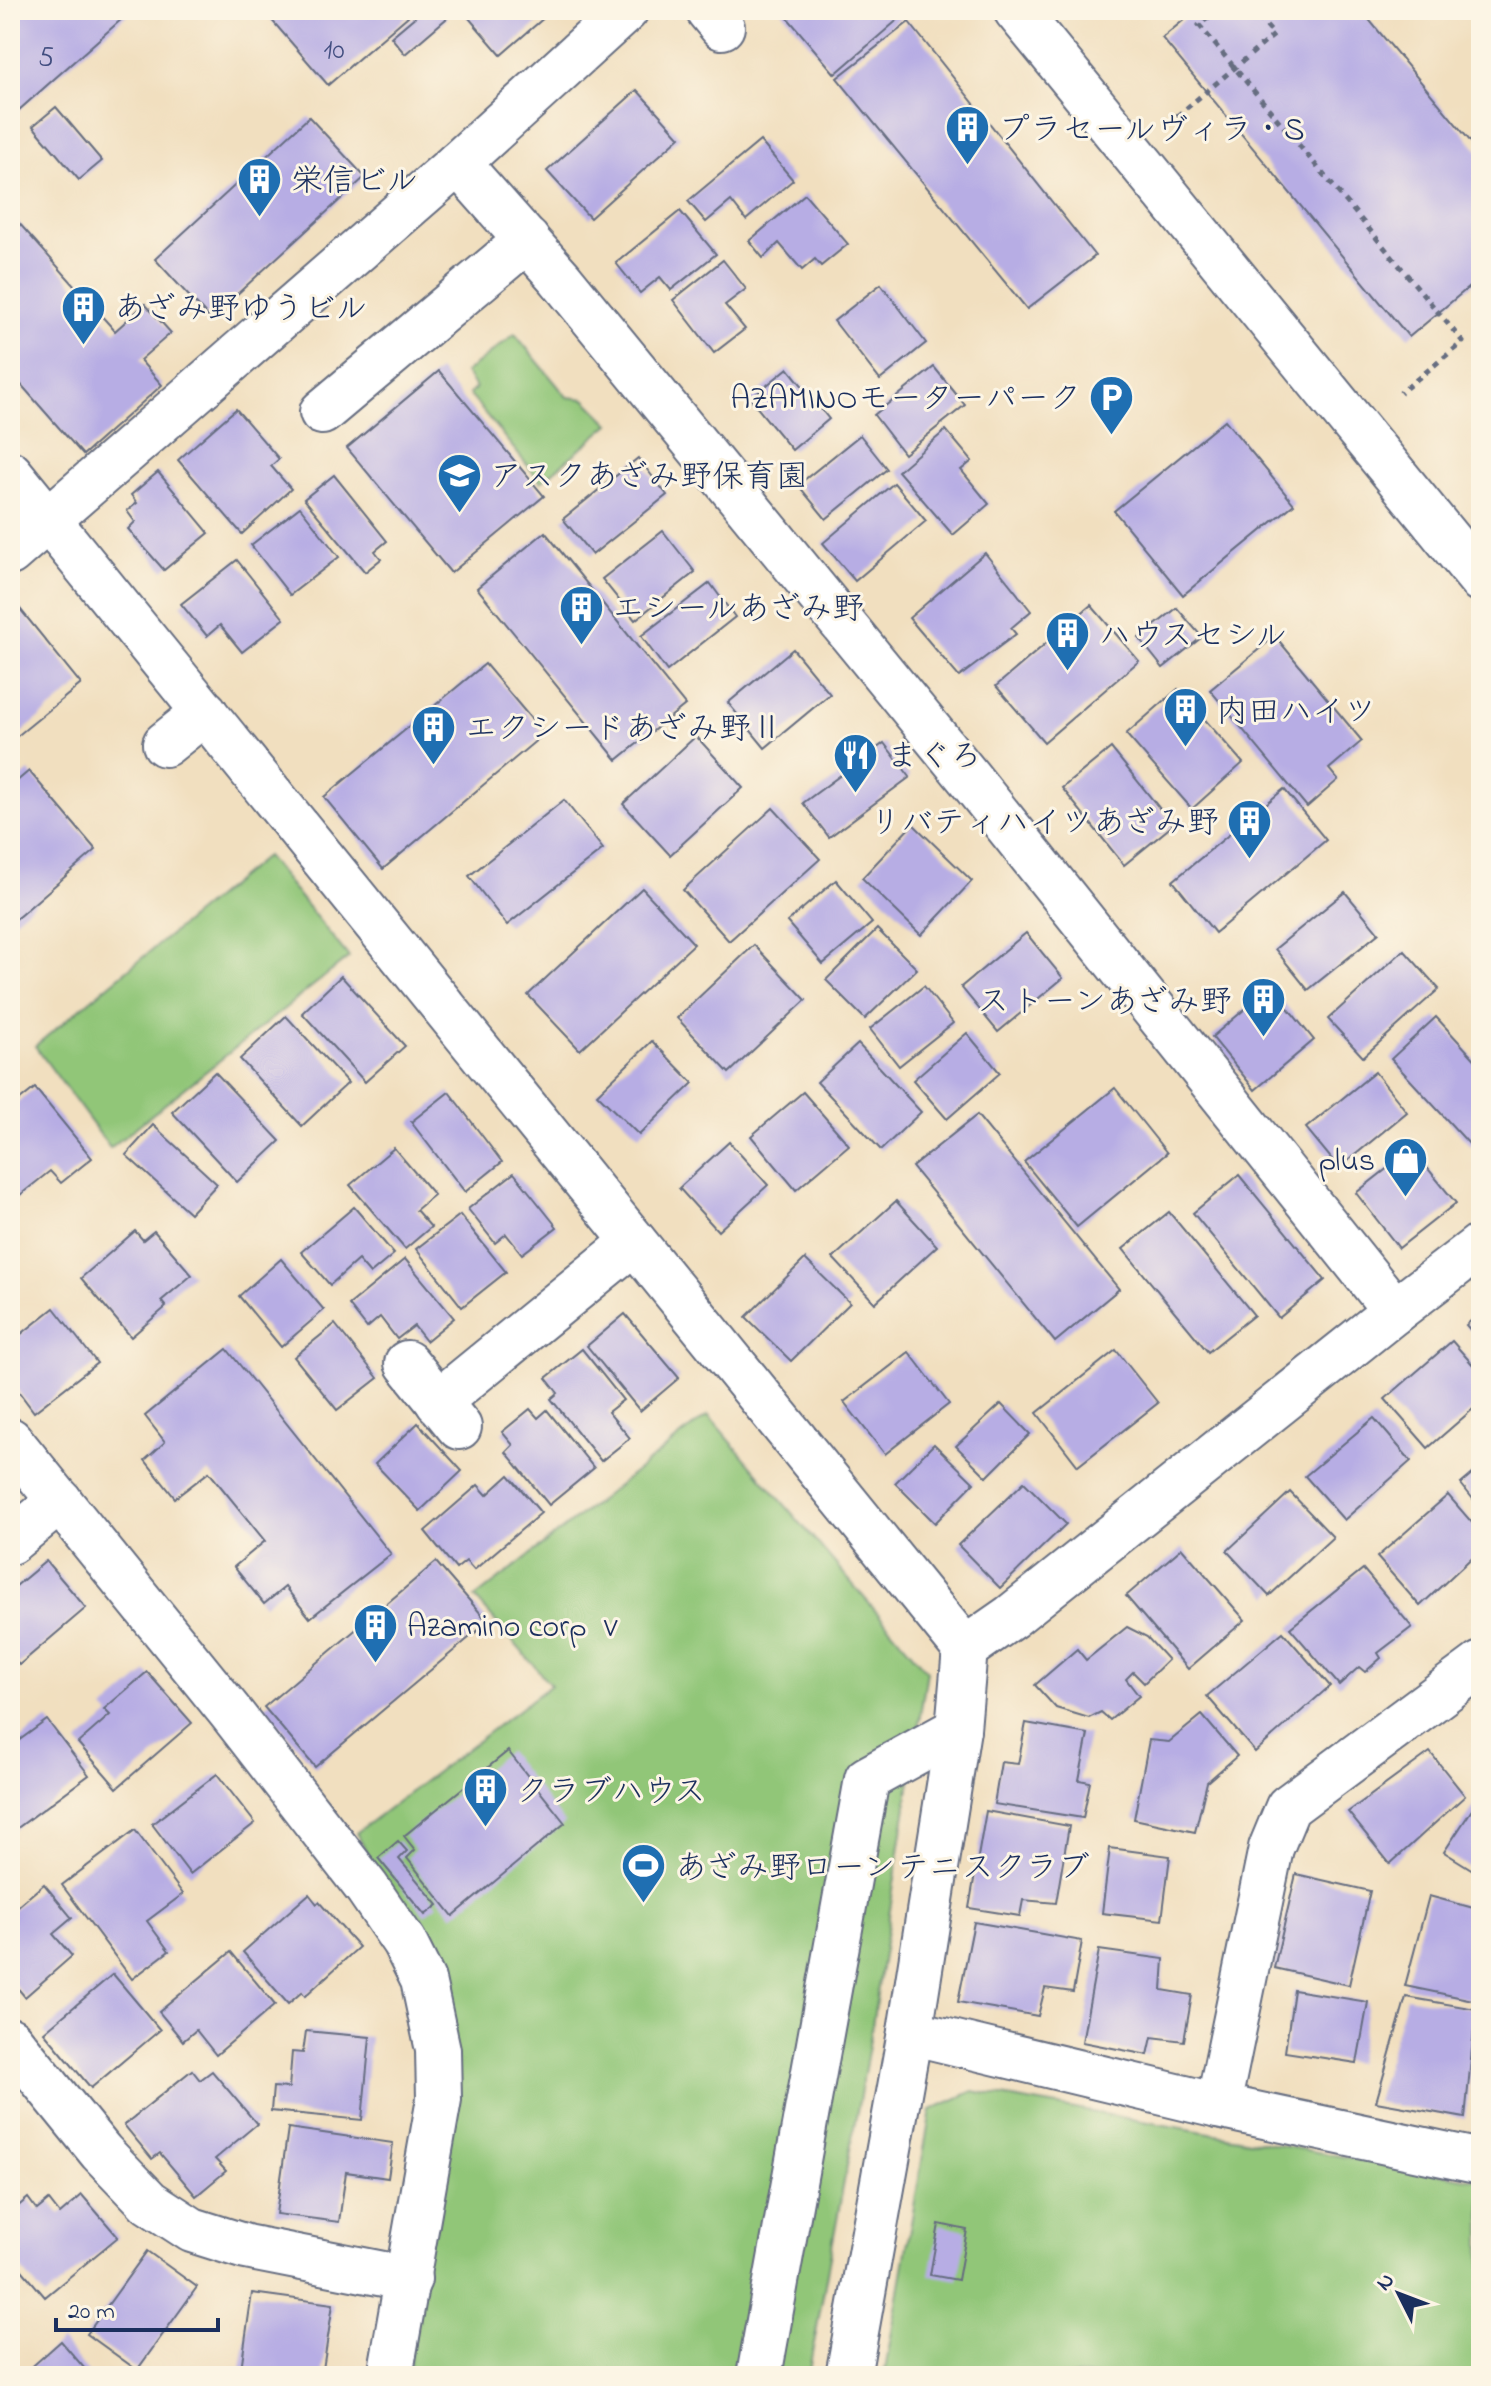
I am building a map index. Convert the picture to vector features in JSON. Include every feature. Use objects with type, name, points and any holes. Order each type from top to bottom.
[{"type":"street","points":[[10,553],[458,163],[626,10]]},
{"type":"street","points":[[1016,10],[1481,580]]},
{"type":"street","points":[[458,163],[560,278],[969,778],[1395,1311]]},
{"type":"street","points":[[322,412],[527,240]]},
{"type":"street","points":[[10,473],[965,1649],[958,1729],[910,2032],[848,2376]]},
{"type":"street","points":[[165,744],[205,712]]},
{"type":"street","points":[[407,1363],[448,1414],[634,1242]]},
{"type":"street","points":[[965,1649],[1011,1617],[1481,1245]]},
{"type":"street","points":[[10,1440],[231,1713],[367,1888],[404,1942],[423,1980],[438,2050],[439,2099],[390,2376]]},
{"type":"street","points":[[10,1542],[60,1501]]},
{"type":"street","points":[[1218,2106],[1271,1848],[1288,1807],[1481,1664]]},
{"type":"street","points":[[759,2376],[867,1779],[958,1729]]},
{"type":"street","points":[[910,2032],[1218,2106],[1481,2162]]},
{"type":"street","points":[[10,2040],[101,2152],[149,2202],[192,2230],[246,2247],[409,2279]]},
{"type":"path","points":[[1218,10],[1199,25],[1463,342],[1400,393]]},
{"type":"path","points":[[1177,116],[1274,35],[1252,10]]},
{"type":"green space","points":[[515,334],[567,397],[585,399],[610,424],[541,482],[469,394],[476,388],[465,373]]},
{"type":"green space","points":[[266,856],[349,957],[110,1148],[35,1046]]},
{"type":"green space","name":"あざみ野ローンテニスクラブ","points":[[708,1415],[927,1671],[868,2052],[808,2376],[409,2376],[438,1977],[356,1833],[551,1685],[475,1598]]},
{"type":"green space","points":[[973,2091],[1481,2181],[1481,2376],[884,2376],[931,2110]]},
{"type":"building","points":[[10,10],[132,10],[19,110],[10,100]]},
{"type":"building","points":[[263,10],[415,10],[328,85]]},
{"type":"building","points":[[423,10],[441,10],[447,18],[405,54],[391,37]]},
{"type":"building","points":[[462,10],[553,10],[501,55]]},
{"type":"building","points":[[781,10],[909,10],[835,74]]},
{"type":"building","points":[[1196,10],[1361,10],[1481,154],[1481,277],[1409,337],[1162,38]]},
{"type":"building","name":"プラセールヴィラ・S","points":[[909,22],[1095,256],[1027,309],[837,78]]},
{"type":"building","points":[[637,90],[680,137],[590,218],[547,171]]},
{"type":"building","points":[[56,107],[102,161],[79,180],[33,126]]},
{"type":"building","name":"栄信ビル","points":[[309,117],[365,177],[210,319],[155,259]]},
{"type":"building","points":[[760,141],[793,180],[746,220],[731,201],[706,222],[688,201]]},
{"type":"building","points":[[805,194],[848,244],[821,266],[815,259],[802,270],[779,243],[763,258],[749,241]]},
{"type":"building","points":[[680,211],[716,254],[671,290],[660,277],[640,293],[616,263]]},
{"type":"building","name":"あざみ野ゆうビル","points":[[10,213],[115,331],[145,304],[171,333],[140,360],[162,385],[83,455],[10,372]]},
{"type":"building","points":[[723,260],[746,289],[725,305],[745,329],[714,353],[673,300]]},
{"type":"building","points":[[881,284],[926,343],[880,380],[834,321]]},
{"type":"building","points":[[934,367],[965,405],[904,454],[874,415]]},
{"type":"building","points":[[788,368],[829,419],[792,450],[750,399]]},
{"type":"building","points":[[439,371],[544,496],[451,573],[347,448]]},
{"type":"building","points":[[236,409],[279,459],[271,466],[291,489],[242,534],[178,460]]},
{"type":"building","points":[[1225,420],[1294,504],[1183,595],[1114,511]]},
{"type":"building","points":[[946,430],[972,461],[961,470],[989,504],[953,535],[898,471]]},
{"type":"building","points":[[860,435],[887,469],[826,519],[798,485]]},
{"type":"building","points":[[638,458],[667,495],[592,555],[563,519]]},
{"type":"building","points":[[158,472],[209,533],[164,570],[128,529],[135,522],[127,511],[137,503],[131,495]]},
{"type":"building","points":[[334,475],[387,541],[375,551],[381,559],[365,572],[304,499]]},
{"type":"building","points":[[894,483],[926,521],[855,581],[823,543]]},
{"type":"building","points":[[300,507],[339,557],[290,595],[251,545]]},
{"type":"building","points":[[663,531],[695,572],[635,620],[602,579]]},
{"type":"building","name":"エシールあざみ野","points":[[545,532],[685,705],[617,760],[477,588]]},
{"type":"building","points":[[985,553],[1031,611],[1011,628],[1016,634],[959,677],[909,618]]},
{"type":"building","points":[[237,560],[284,619],[242,652],[220,625],[207,636],[181,604]]},
{"type":"building","points":[[710,583],[735,617],[667,671],[641,636]]},
{"type":"building","points":[[10,600],[81,684],[10,742]]},
{"type":"building","name":"ハウスセシル","points":[[1091,605],[1139,661],[1044,742],[996,686]]},
{"type":"building","points":[[1177,608],[1202,637],[1163,668],[1139,638]]},
{"type":"building","points":[[1275,636],[1362,741],[1329,769],[1338,780],[1307,807],[1210,690]]},
{"type":"building","points":[[793,649],[830,694],[765,748],[728,703]]},
{"type":"building","name":"エクシードあざみ野Ⅱ","points":[[485,664],[544,734],[383,869],[324,797]]},
{"type":"building","name":"内田ハイツ","points":[[1178,689],[1243,763],[1192,809],[1126,734]]},
{"type":"building","points":[[696,736],[743,788],[670,855],[623,804]]},
{"type":"building","points":[[884,743],[910,777],[829,837],[803,803]]},
{"type":"building","points":[[1111,748],[1173,825],[1124,865],[1062,788]]},
{"type":"building","points":[[29,771],[96,850],[10,924],[10,787]]},
{"type":"building","name":"リバティハイツあざみ野","points":[[1284,789],[1326,840],[1215,933],[1173,881]]},
{"type":"building","points":[[564,800],[603,849],[507,925],[469,876]]},
{"type":"building","points":[[773,808],[820,859],[729,941],[683,890]]},
{"type":"building","points":[[913,824],[972,881],[921,935],[862,878]]},
{"type":"building","points":[[836,880],[872,923],[823,964],[787,922]]},
{"type":"building","points":[[642,888],[694,944],[580,1050],[528,995]]},
{"type":"building","points":[[1345,892],[1379,933],[1308,990],[1275,949]]},
{"type":"building","points":[[877,929],[917,969],[865,1019],[826,980]]},
{"type":"building","points":[[1026,933],[1063,978],[998,1032],[961,987]]},
{"type":"building","points":[[754,945],[806,1000],[729,1073],[677,1018]]},
{"type":"building","points":[[1404,950],[1439,989],[1363,1057],[1328,1019]]},
{"type":"building","points":[[341,976],[405,1046],[365,1082],[302,1013]]},
{"type":"building","points":[[924,986],[953,1023],[899,1066],[870,1029]]},
{"type":"building","name":"ストーンあざみ野","points":[[1271,987],[1314,1040],[1255,1090],[1212,1037]]},
{"type":"building","points":[[286,1016],[348,1083],[302,1126],[240,1059]]},
{"type":"building","points":[[1436,1017],[1481,1066],[1481,1136],[1471,1146],[1391,1059]]},
{"type":"building","points":[[967,1033],[1000,1073],[947,1119],[913,1080]]},
{"type":"building","points":[[652,1041],[693,1083],[639,1135],[597,1094]]},
{"type":"building","points":[[858,1044],[921,1112],[881,1150],[817,1082]]},
{"type":"building","points":[[215,1072],[280,1141],[237,1182],[172,1112]]},
{"type":"building","points":[[1375,1072],[1407,1112],[1339,1168],[1306,1128]]},
{"type":"building","points":[[35,1088],[92,1158],[61,1183],[50,1171],[10,1203],[10,1108]]},
{"type":"building","points":[[1115,1088],[1167,1153],[1077,1227],[1024,1162]]},
{"type":"building","points":[[449,1092],[502,1162],[465,1192],[411,1122]]},
{"type":"building","points":[[803,1092],[849,1145],[796,1190],[751,1136]]},
{"type":"building","points":[[977,1115],[1119,1289],[1055,1342],[912,1167]]},
{"type":"building","points":[[153,1125],[217,1184],[190,1213],[126,1155]]},
{"type":"building","points":[[729,1142],[768,1185],[718,1231],[679,1188]]},
{"type":"building","points":[[394,1148],[434,1195],[416,1210],[431,1227],[405,1249],[350,1185]]},
{"type":"building","name":"plus","points":[[1412,1149],[1456,1203],[1399,1248],[1356,1193]]},
{"type":"building","points":[[514,1173],[557,1227],[522,1254],[506,1234],[495,1243],[468,1209]]},
{"type":"building","points":[[1239,1175],[1325,1280],[1279,1318],[1193,1213]]},
{"type":"building","points":[[896,1201],[937,1246],[875,1303],[833,1258]]},
{"type":"building","points":[[354,1207],[394,1254],[370,1274],[358,1260],[330,1285],[301,1252]]},
{"type":"building","points":[[1169,1212],[1254,1315],[1208,1352],[1123,1249]]},
{"type":"building","points":[[460,1215],[506,1272],[462,1307],[416,1249]]},
{"type":"building","points":[[135,1231],[143,1240],[154,1231],[192,1275],[161,1301],[166,1307],[131,1337],[81,1278]]},
{"type":"building","points":[[281,1259],[324,1310],[281,1347],[239,1296]]},
{"type":"building","points":[[405,1259],[454,1318],[426,1341],[414,1326],[397,1339],[380,1317],[367,1328],[349,1305]]},
{"type":"building","points":[[805,1259],[850,1303],[791,1361],[746,1317]]},
{"type":"building","points":[[54,1308],[97,1363],[34,1412],[10,1380],[10,1343]]},
{"type":"building","points":[[1481,1312],[1481,1342],[1466,1325]]},
{"type":"building","points":[[625,1314],[679,1378],[640,1411],[587,1346]]},
{"type":"building","points":[[335,1324],[378,1378],[337,1410],[294,1357]]},
{"type":"building","points":[[1452,1341],[1481,1374],[1481,1402],[1428,1448],[1385,1399]]},
{"type":"building","points":[[227,1349],[391,1554],[310,1618],[285,1587],[264,1604],[234,1567],[265,1541],[209,1472],[175,1498],[145,1460],[165,1442],[145,1416]]},
{"type":"building","points":[[582,1349],[623,1400],[608,1412],[630,1438],[601,1461],[551,1399],[558,1393],[546,1378]]},
{"type":"building","points":[[1116,1350],[1158,1403],[1078,1466],[1037,1413]]},
{"type":"building","points":[[909,1352],[949,1404],[885,1454],[844,1402]]},
{"type":"building","points":[[1001,1404],[1030,1434],[987,1477],[956,1446]]},
{"type":"building","points":[[530,1409],[538,1418],[547,1410],[594,1468],[549,1505],[506,1452],[513,1445],[502,1432]]},
{"type":"building","points":[[1374,1418],[1411,1461],[1344,1520],[1305,1476]]},
{"type":"building","points":[[418,1423],[462,1471],[420,1511],[375,1464]]},
{"type":"building","points":[[934,1444],[974,1483],[935,1523],[895,1483]]},
{"type":"building","points":[[1481,1467],[1481,1509],[1461,1484]]},
{"type":"building","points":[[509,1475],[541,1513],[474,1570],[466,1561],[456,1569],[425,1531],[478,1485],[487,1495]]},
{"type":"building","points":[[1024,1482],[1066,1524],[1000,1588],[958,1545]]},
{"type":"building","points":[[1290,1492],[1333,1537],[1269,1596],[1227,1551]]},
{"type":"building","points":[[1448,1495],[1481,1533],[1481,1549],[1420,1606],[1377,1557]]},
{"type":"building","points":[[1182,1548],[1245,1620],[1188,1669],[1126,1596]]},
{"type":"building","points":[[46,1561],[86,1608],[19,1665],[10,1655],[10,1591]]},
{"type":"building","name":"Azamino corp ⅴ","points":[[436,1562],[488,1622],[315,1767],[264,1707]]},
{"type":"building","points":[[1363,1569],[1412,1627],[1378,1653],[1381,1658],[1365,1672],[1359,1667],[1339,1685],[1290,1628]]},
{"type":"building","points":[[1127,1627],[1147,1637],[1168,1660],[1144,1683],[1133,1672],[1126,1679],[1139,1696],[1110,1720],[1101,1712],[1089,1718],[1056,1708],[1035,1685],[1077,1649],[1086,1660]]},
{"type":"building","points":[[1283,1632],[1330,1686],[1255,1752],[1207,1696]]},
{"type":"building","points":[[147,1672],[192,1723],[117,1788],[78,1743],[110,1715],[104,1709]]},
{"type":"building","points":[[1202,1715],[1237,1756],[1207,1782],[1195,1832],[1134,1819],[1149,1740],[1169,1742]]},
{"type":"building","points":[[47,1720],[89,1775],[12,1832],[10,1747]]},
{"type":"building","points":[[1026,1723],[1088,1734],[1079,1780],[1090,1782],[1083,1818],[994,1804],[1001,1762],[1018,1764]]},
{"type":"building","name":"クラブハウス","points":[[508,1751],[565,1823],[453,1916],[407,1858],[415,1850],[404,1836]]},
{"type":"building","points":[[1430,1752],[1465,1796],[1390,1864],[1348,1812]]},
{"type":"building","points":[[217,1774],[255,1823],[190,1874],[152,1824]]},
{"type":"building","points":[[1481,1796],[1481,1875],[1444,1852]]},
{"type":"building","points":[[986,1811],[1069,1826],[1056,1903],[1023,1900],[1020,1916],[969,1908]]},
{"type":"building","points":[[135,1830],[183,1894],[147,1921],[169,1951],[132,1979],[62,1885]]},
{"type":"building","points":[[398,1841],[407,1851],[399,1859],[438,1905],[425,1915],[378,1858]]},
{"type":"building","points":[[1110,1848],[1170,1856],[1162,1920],[1102,1913]]},
{"type":"building","points":[[1296,1874],[1370,1891],[1349,1985],[1274,1968]]},
{"type":"building","points":[[44,1884],[72,1918],[53,1934],[72,1956],[25,1997],[10,1979],[10,1913]]},
{"type":"building","points":[[309,1894],[359,1947],[305,1996],[302,1992],[288,2004],[243,1952]]},
{"type":"building","points":[[1429,1896],[1481,1910],[1481,1946],[1473,2000],[1405,1986]]},
{"type":"building","points":[[974,1922],[1082,1941],[1073,1992],[1045,1988],[1038,2016],[958,2002]]},
{"type":"building","points":[[1099,1950],[1164,1959],[1162,1990],[1192,1995],[1184,2041],[1152,2037],[1148,2055],[1082,2042]]},
{"type":"building","points":[[231,1952],[275,2005],[216,2055],[196,2030],[183,2041],[159,2012]]},
{"type":"building","points":[[113,1974],[160,2030],[91,2088],[44,2032]]},
{"type":"building","points":[[1294,1990],[1368,2002],[1357,2063],[1285,2052]]},
{"type":"building","points":[[1406,1997],[1476,2009],[1465,2118],[1376,2102]]},
{"type":"building","points":[[306,2031],[370,2037],[362,2120],[271,2111],[273,2087],[289,2088],[292,2052],[303,2053]]},
{"type":"building","points":[[192,2070],[200,2080],[212,2071],[257,2124],[215,2159],[226,2171],[196,2196],[160,2153],[152,2159],[124,2125]]},
{"type":"building","points":[[288,2128],[393,2143],[388,2178],[346,2172],[339,2222],[276,2214]]},
{"type":"building","points":[[82,2195],[118,2237],[45,2297],[10,2256],[19,2248],[10,2237],[10,2213],[28,2198],[37,2210],[49,2200],[60,2214]]},
{"type":"building","points":[[939,2224],[967,2230],[958,2280],[930,2275]]},
{"type":"building","points":[[147,2251],[197,2287],[137,2370],[87,2334]]},
{"type":"building","points":[[252,2293],[333,2304],[322,2376],[240,2376]]},
{"type":"building","points":[[61,2341],[91,2376],[31,2376],[27,2371]]},
{"type":"place","name":"プラセールヴィラ・S","points":[[967,167]]},
{"type":"place","name":"栄信ビル","points":[[260,218]]},
{"type":"place","name":"あざみ野ゆうビル","points":[[83,346]]},
{"type":"place","name":"AZAMINOモーターパーク","points":[[1112,436]]},
{"type":"place","name":"アスクあざみ野保育園","points":[[459,514]]},
{"type":"place","name":"エシールあざみ野","points":[[581,646]]},
{"type":"place","name":"ハウスセシル","points":[[1068,673]]},
{"type":"place","name":"内田ハイツ","points":[[1185,749]]},
{"type":"place","name":"エクシードあざみ野Ⅱ","points":[[434,766]]},
{"type":"place","name":"まぐろ","points":[[855,794]]},
{"type":"place","name":"リバティハイツあざみ野","points":[[1250,860]]},
{"type":"place","name":"ストーンあざみ野","points":[[1263,1039]]},
{"type":"place","name":"plus","points":[[1406,1198]]},
{"type":"place","name":"Azamino corp ⅴ","points":[[376,1664]]},
{"type":"place","name":"クラブハウス","points":[[485,1829]]},
{"type":"place","name":"あざみ野ローンテニスクラブ","points":[[644,1905]]}]
